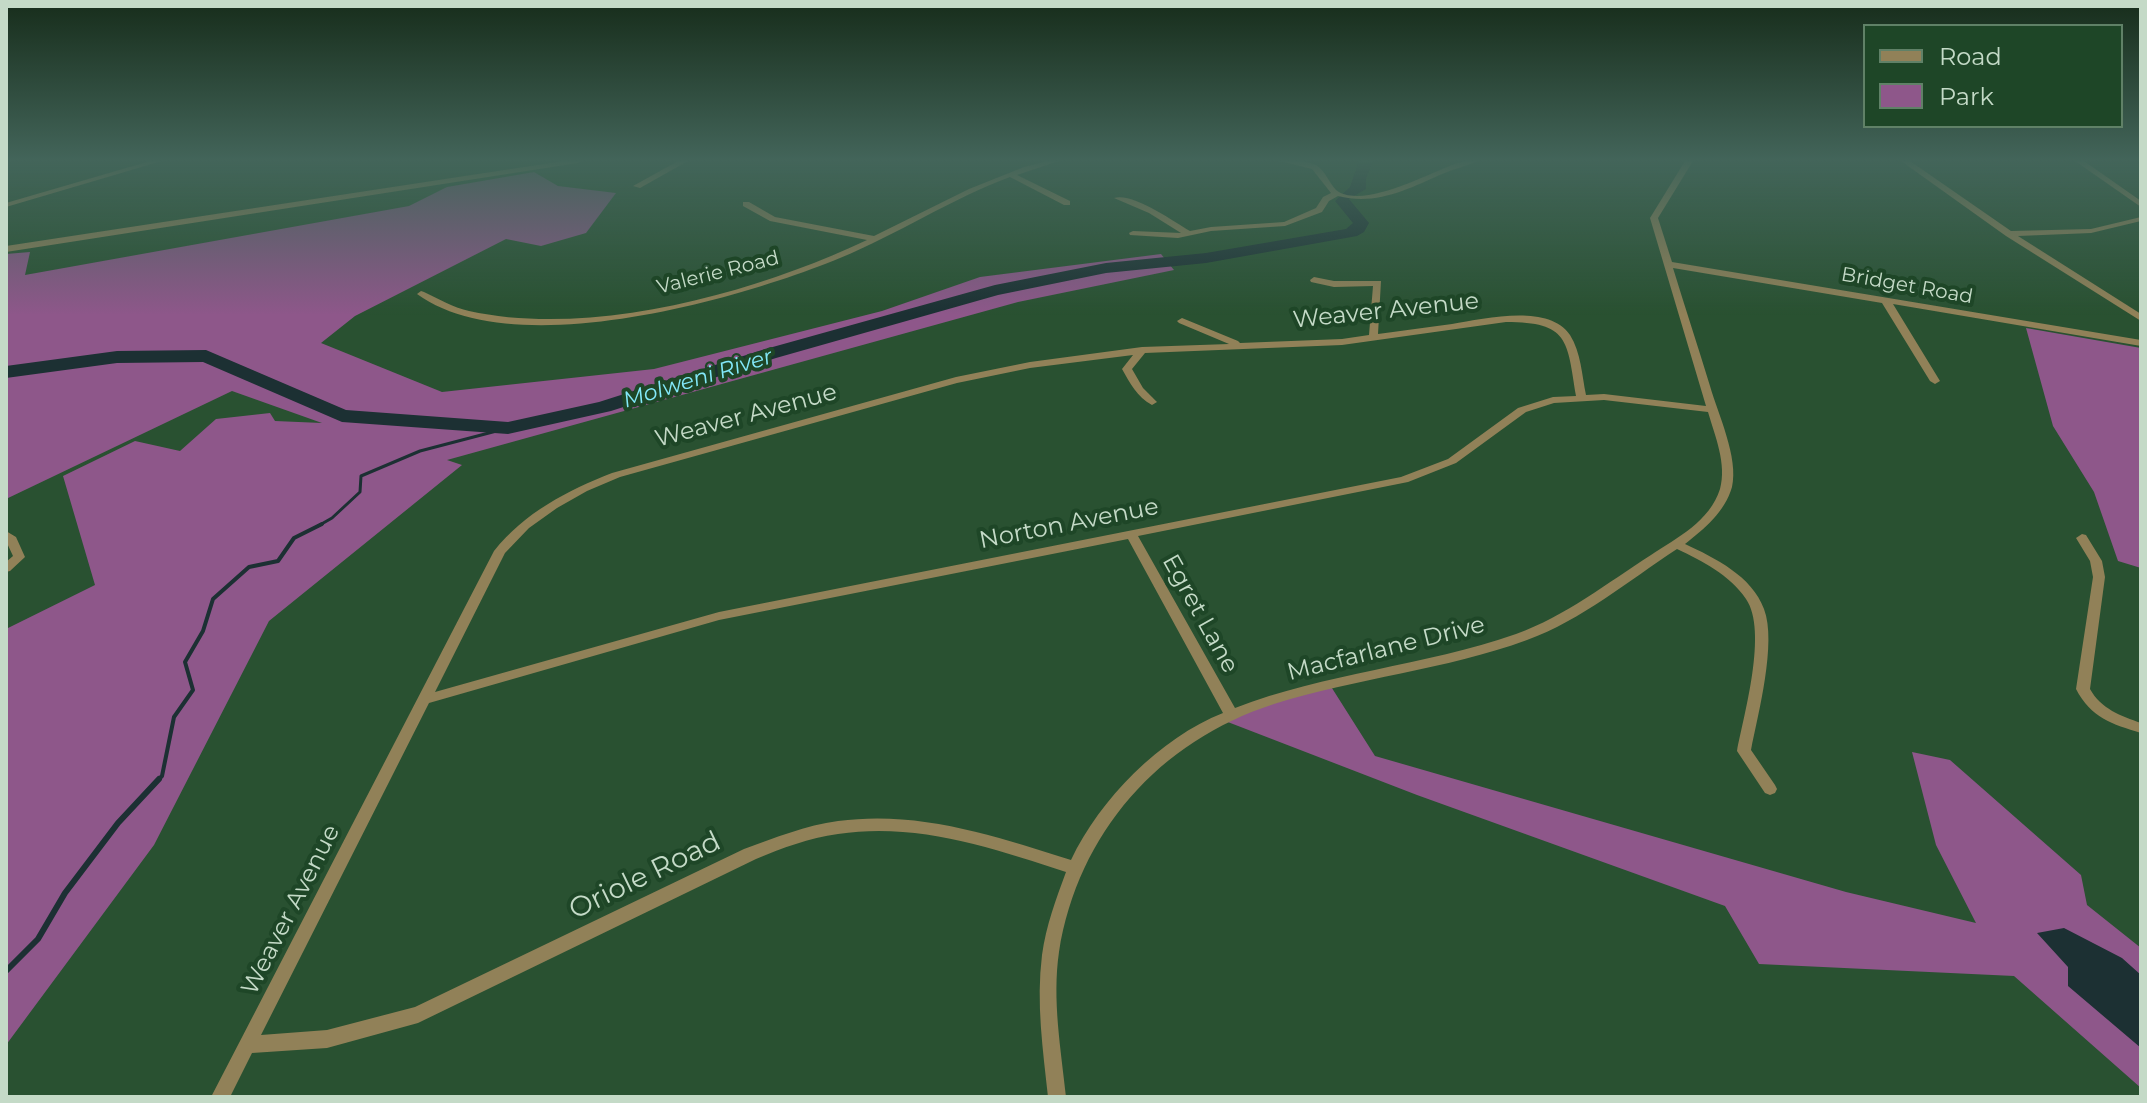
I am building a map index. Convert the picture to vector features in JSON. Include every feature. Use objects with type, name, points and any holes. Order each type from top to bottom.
[{"type":"street","points":[[6,249],[243,212]]},
{"type":"street","points":[[761,212],[773,219],[875,239]]},
{"type":"street","name":"Valerie Road","points":[[421,294],[457,312],[486,320],[525,323],[576,321],[655,308],[746,287],[814,265],[926,212]]},
{"type":"street","points":[[1154,212],[1189,234]]},
{"type":"street","points":[[1133,233],[1189,234],[1211,229],[1285,224],[1313,212]]},
{"type":"street","name":"Macfarlane Drive","points":[[1057,1097],[1048,1006],[1059,911],[1094,830],[1133,780],[1177,744],[1231,714],[1319,688],[1485,649],[1559,620],[1703,525],[1724,490],[1728,473],[1713,410],[1654,218],[1657,212]]},
{"type":"street","points":[[1978,212],[2141,318]]},
{"type":"street","points":[[2009,234],[2091,231],[2141,219]]},
{"type":"street","name":"Bridget Road","points":[[1667,264],[2141,343]]},
{"type":"street","points":[[1314,280],[1334,284],[1378,283],[1373,338]]},
{"type":"street","points":[[1886,301],[1935,381]]},
{"type":"street","name":"Weaver Avenue","points":[[220,1097],[500,551],[540,513],[581,489],[616,475],[956,380],[1056,360],[1142,350],[1312,344],[1506,319],[1543,322],[1561,330],[1570,340],[1581,397]]},
{"type":"street","points":[[1182,321],[1238,346]]},
{"type":"street","points":[[1142,350],[1141,356],[1127,369],[1139,390],[1152,402]]},
{"type":"street","name":"Norton Avenue","points":[[423,700],[689,623],[1404,480],[1452,461],[1522,410],[1553,400],[1581,397],[1713,410]]},
{"type":"street","name":"Egret Lane","points":[[1131,534],[1231,714]]},
{"type":"street","points":[[6,535],[12,540],[19,557],[6,568]]},
{"type":"street","points":[[2082,538],[2096,561],[2099,577],[2083,689],[2102,712],[2141,728]]},
{"type":"street","points":[[1676,544],[1733,578],[1757,607],[1762,637],[1744,751],[1770,789]]},
{"type":"street","name":"Oriole Road","points":[[246,1045],[327,1039],[418,1015],[750,854],[796,836],[892,823],[934,827],[968,834],[1075,868]]},
{"type":"green space","points":[[373,212],[601,212],[586,233],[541,246],[506,239],[355,316],[321,343],[442,392],[654,369],[882,311],[980,277],[1161,254],[1174,270],[1018,302],[447,460],[462,465],[269,621],[154,845],[6,1045],[6,629],[95,585],[63,476],[135,441],[180,451],[216,419],[270,413],[275,421],[322,423],[232,391],[6,499],[6,254],[30,252],[25,275]]},
{"type":"green space","points":[[2026,328],[2141,348],[2141,568],[2118,561],[2094,492],[2053,426]]},
{"type":"green space","points":[[1330,685],[1375,756],[1846,892],[1976,923],[1936,845],[1912,752],[1950,760],[2081,875],[2087,905],[2141,948],[2141,1088],[2014,976],[1759,964],[1725,906],[1417,795],[1220,719]]},
{"type":"water","points":[[2064,928],[2122,958],[2141,975],[2141,1048],[2068,986],[2068,967],[2037,933]]},
{"type":"waterway","name":"Molweni River","points":[[6,372],[117,357],[206,356],[342,416],[508,428],[604,407],[769,354],[995,290],[1106,268],[1206,258],[1351,233],[1361,223],[1352,212]]},
{"type":"waterway","points":[[318,526],[332,518],[360,492],[361,476],[420,451],[508,428]]},
{"type":"waterway","points":[[318,526],[322,524]]},
{"type":"waterway","points":[[159,779],[174,717],[193,690],[185,662],[203,631],[213,599],[249,567],[278,561],[294,538],[318,526]]},
{"type":"waterway","points":[[6,971],[38,939],[65,893],[118,823],[159,779]]}]
